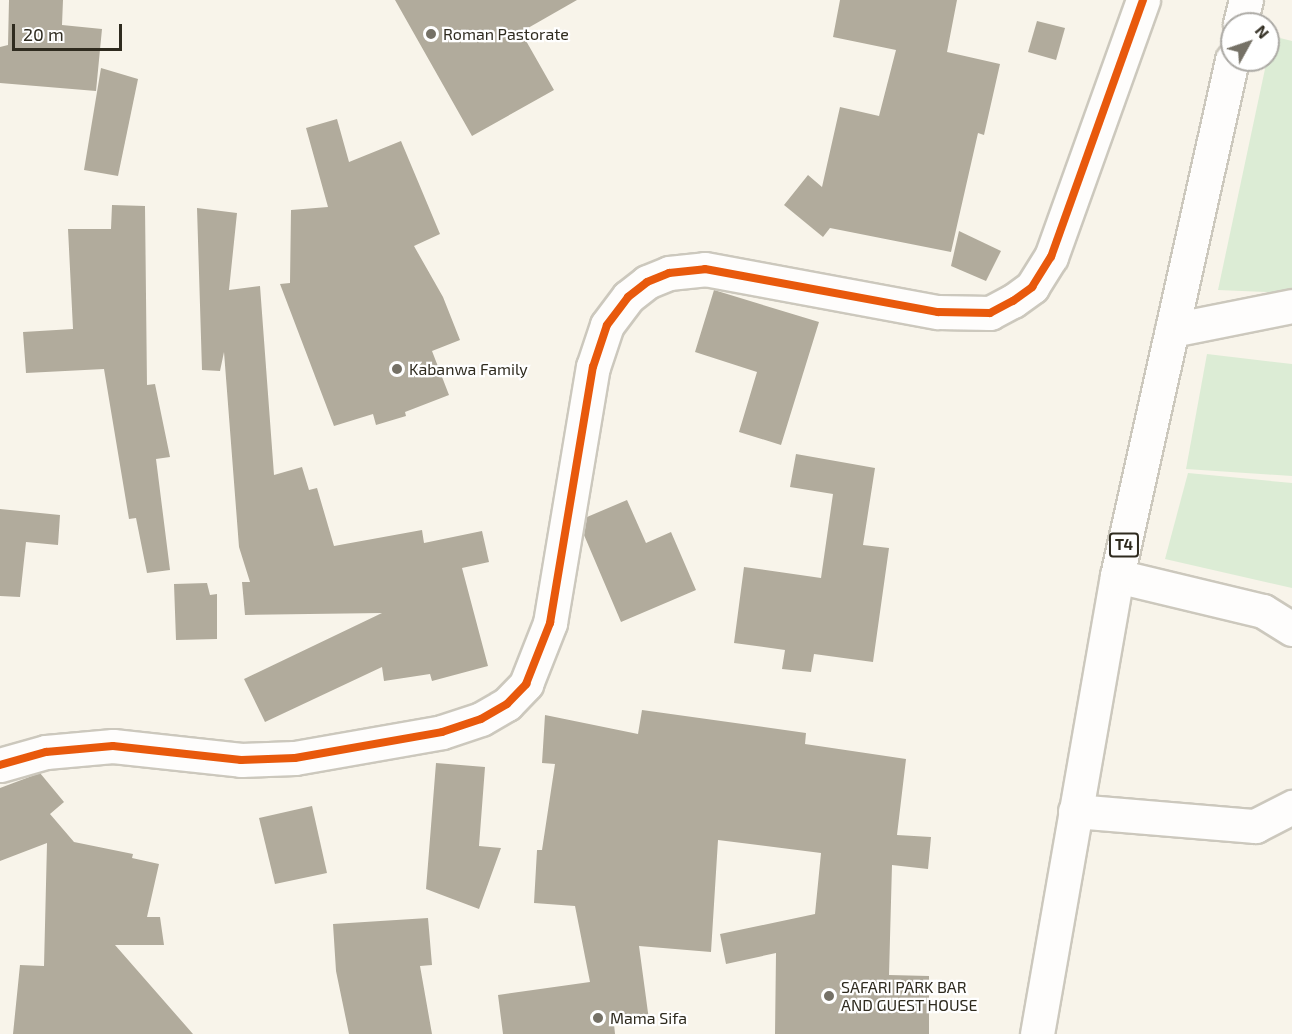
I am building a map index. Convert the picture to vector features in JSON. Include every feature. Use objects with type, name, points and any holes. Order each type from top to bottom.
[{"type":"main road","points":[[0,765],[46,752],[113,747],[241,760],[295,758],[442,732],[481,719],[507,704],[526,684],[550,623],[594,367],[607,325],[628,297],[647,282],[669,273],[705,269],[938,312],[990,313],[1013,301],[1032,287],[1051,257],[1143,0]]},
{"type":"main road","name":"T4","points":[[1037,1034],[1117,576],[1229,72]]},
{"type":"main road","points":[[1172,330],[1292,306]]},
{"type":"main road","points":[[1117,576],[1263,611],[1292,629]]},
{"type":"main road","points":[[1075,811],[1255,826],[1292,807]]},
{"type":"green space","points":[[1280,38],[1292,41],[1292,293],[1218,290],[1264,72],[1280,72]]},
{"type":"green space","points":[[1207,354],[1292,364],[1292,476],[1186,469]]},
{"type":"green space","points":[[1188,473],[1292,483],[1292,588],[1165,559]]},
{"type":"building","points":[[9,0],[63,0],[62,25],[102,29],[96,91],[0,83],[0,47],[8,45]]},
{"type":"building","points":[[395,0],[577,0],[521,32],[554,90],[472,136]]},
{"type":"building","points":[[840,0],[957,0],[947,52],[1000,64],[984,135],[978,133],[951,252],[830,228],[823,237],[784,205],[808,175],[822,187],[840,107],[879,116],[896,50],[833,37]]},
{"type":"building","points":[[1037,21],[1065,28],[1056,60],[1028,52]]},
{"type":"building","points":[[101,68],[138,79],[118,176],[84,170]]},
{"type":"building","points":[[337,119],[349,162],[401,141],[440,234],[414,246],[443,297],[460,340],[432,351],[449,395],[405,412],[406,416],[376,425],[373,414],[334,426],[280,284],[290,283],[291,210],[328,207],[306,128]]},
{"type":"building","points":[[112,205],[145,206],[147,385],[155,384],[170,457],[156,459],[170,570],[147,573],[136,518],[129,519],[104,369],[26,373],[23,332],[73,329],[68,229],[111,229]]},
{"type":"building","points":[[197,208],[237,213],[229,290],[260,286],[274,475],[302,467],[309,490],[317,488],[334,546],[422,530],[424,543],[482,531],[489,562],[462,568],[488,666],[432,681],[430,674],[384,681],[382,667],[265,722],[244,679],[382,613],[245,615],[242,582],[250,582],[239,547],[224,352],[220,371],[202,370]]},
{"type":"building","points":[[959,231],[1001,251],[986,281],[951,266]]},
{"type":"building","points":[[714,290],[819,322],[781,445],[739,432],[757,372],[695,352]]},
{"type":"building","points":[[796,454],[875,468],[863,545],[889,548],[873,662],[814,654],[811,672],[782,669],[785,650],[734,643],[744,567],[821,578],[833,494],[790,487]]},
{"type":"building","points":[[627,500],[646,543],[671,532],[696,590],[621,622],[584,535],[587,517]]},
{"type":"building","points":[[0,509],[60,515],[58,545],[26,542],[20,597],[0,596]]},
{"type":"building","points":[[207,583],[210,595],[217,594],[217,639],[176,640],[174,584]]},
{"type":"building","points":[[642,710],[806,733],[805,744],[906,759],[897,835],[931,837],[928,869],[892,865],[889,975],[929,976],[929,1034],[775,1034],[776,953],[726,964],[720,934],[815,914],[821,853],[718,840],[711,952],[639,946],[649,1020],[614,1024],[615,1034],[503,1034],[498,995],[590,982],[575,906],[534,903],[537,850],[542,850],[555,764],[542,763],[545,715],[638,734]]},
{"type":"building","points":[[436,763],[485,767],[479,846],[501,848],[479,909],[426,889]]},
{"type":"building","points":[[40,773],[64,802],[50,814],[74,842],[133,854],[132,858],[159,864],[147,917],[160,917],[164,945],[115,945],[193,1034],[13,1034],[20,965],[44,966],[47,843],[0,861],[0,788]]},
{"type":"building","points":[[312,806],[327,873],[275,884],[259,818]]},
{"type":"building","points":[[428,918],[432,965],[420,966],[432,1034],[349,1034],[336,971],[333,924]]},
{"type":"cycle path","points":[[0,765],[46,752],[113,746],[241,760],[295,758],[442,732],[481,719],[507,704],[526,684],[550,623],[593,367],[607,325],[628,297],[647,282],[669,273],[705,269],[938,312],[990,313],[1013,301],[1032,287],[1051,257],[1143,0]]},
{"type":"place","name":"Roman Pastorate","points":[[431,34]]},
{"type":"place","name":"Kabanwa Family","points":[[397,369]]},
{"type":"place","name":"SAFARI PARK BAR AND GUEST HOUSE","points":[[829,996]]},
{"type":"place","name":"Mama Sifa","points":[[598,1018]]}]
